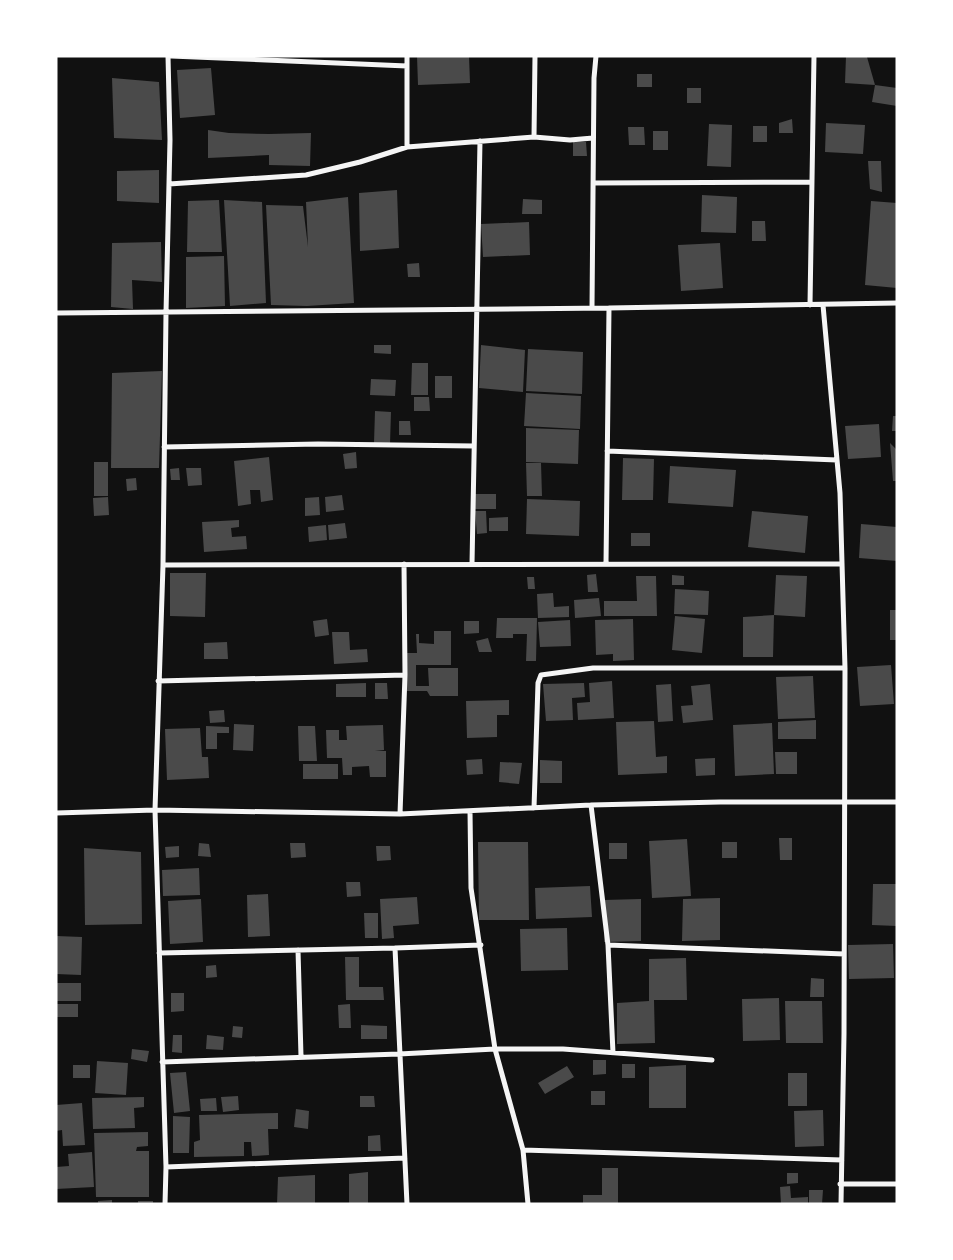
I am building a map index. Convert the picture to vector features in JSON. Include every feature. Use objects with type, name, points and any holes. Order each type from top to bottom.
[{"type":"street","points":[[165,1204],[166,1167],[155,810],[163,564],[169,184],[168,56]]},
{"type":"street","points":[[171,56],[408,66]]},
{"type":"street","points":[[407,56],[407,147]]},
{"type":"street","points":[[534,136],[535,56]]},
{"type":"street","points":[[592,308],[593,138],[596,56]]},
{"type":"street","points":[[810,305],[814,56]]},
{"type":"street","points":[[169,184],[306,175],[360,162],[407,147],[534,136],[570,140],[593,138]]},
{"type":"street","points":[[472,564],[480,141]]},
{"type":"street","points":[[593,183],[811,182]]},
{"type":"street","points":[[56,312],[166,313],[478,310],[897,303]]},
{"type":"street","points":[[824,305],[840,493],[845,668],[841,1204]]},
{"type":"street","points":[[606,564],[609,308]]},
{"type":"street","points":[[164,447],[318,444],[474,446]]},
{"type":"street","points":[[607,451],[837,460]]},
{"type":"street","points":[[163,564],[841,564]]},
{"type":"street","points":[[400,814],[404,676],[404,564]]},
{"type":"street","points":[[534,808],[538,683],[541,675],[593,668],[811,666],[845,668]]},
{"type":"street","points":[[158,681],[404,676]]},
{"type":"street","points":[[56,813],[155,810],[400,814],[591,805],[720,802],[897,802]]},
{"type":"street","points":[[591,805],[608,945],[613,1053]]},
{"type":"street","points":[[470,811],[472,888],[480,945],[496,1049],[523,1150],[528,1204]]},
{"type":"street","points":[[159,953],[480,945]]},
{"type":"street","points":[[608,945],[844,954]]},
{"type":"street","points":[[395,948],[407,1204]]},
{"type":"street","points":[[298,950],[301,1056]]},
{"type":"street","points":[[162,1062],[496,1049],[563,1049],[712,1060]]},
{"type":"street","points":[[523,1150],[842,1160]]},
{"type":"street","points":[[166,1167],[405,1158]]},
{"type":"street","points":[[840,1184],[897,1184]]},
{"type":"building","points":[[417,56],[469,56],[470,83],[418,85]]},
{"type":"building","points":[[846,56],[867,57],[875,85],[845,83]]},
{"type":"building","points":[[211,68],[215,115],[180,118],[177,70]]},
{"type":"building","points":[[637,74],[652,74],[652,87],[637,87]]},
{"type":"building","points":[[112,78],[159,82],[162,140],[114,138]]},
{"type":"building","points":[[875,85],[897,88],[897,106],[872,102]]},
{"type":"building","points":[[687,88],[701,88],[701,103],[687,103]]},
{"type":"building","points":[[792,119],[793,133],[779,133],[779,123]]},
{"type":"building","points":[[826,123],[865,125],[863,154],[825,152]]},
{"type":"building","points":[[709,124],[732,125],[731,167],[707,166]]},
{"type":"building","points":[[753,126],[767,126],[767,142],[753,142]]},
{"type":"building","points":[[628,127],[644,127],[645,145],[629,145]]},
{"type":"building","points":[[208,130],[229,133],[311,133],[310,166],[269,165],[269,155],[208,158]]},
{"type":"building","points":[[653,131],[668,131],[668,150],[653,150]]},
{"type":"building","points":[[573,142],[586,142],[587,156],[573,156]]},
{"type":"building","points":[[868,161],[881,161],[882,192],[870,189]]},
{"type":"building","points":[[159,170],[159,203],[117,201],[117,171]]},
{"type":"building","points":[[397,190],[399,248],[360,251],[359,193]]},
{"type":"building","points":[[702,195],[737,197],[736,233],[701,232]]},
{"type":"building","points":[[348,197],[354,303],[307,306],[271,305],[266,205],[303,206],[308,247],[306,202]]},
{"type":"building","points":[[523,199],[542,200],[542,214],[522,214]]},
{"type":"building","points":[[219,200],[222,252],[187,252],[188,201]]},
{"type":"building","points":[[224,200],[262,202],[266,303],[230,306]]},
{"type":"building","points":[[871,201],[897,203],[897,288],[865,285]]},
{"type":"building","points":[[752,221],[765,221],[766,241],[752,241]]},
{"type":"building","points":[[529,222],[530,255],[483,257],[481,224]]},
{"type":"building","points":[[161,242],[162,282],[132,280],[133,309],[111,307],[112,243]]},
{"type":"building","points":[[720,243],[723,288],[681,291],[678,245]]},
{"type":"building","points":[[224,256],[225,306],[186,308],[186,257]]},
{"type":"building","points":[[419,263],[420,277],[408,277],[407,264]]},
{"type":"building","points":[[374,345],[391,345],[391,354],[374,353]]},
{"type":"building","points":[[481,345],[525,350],[523,392],[479,388]]},
{"type":"building","points":[[528,349],[583,352],[582,394],[526,391]]},
{"type":"building","points":[[412,363],[428,363],[428,395],[411,395]]},
{"type":"building","points":[[162,371],[159,468],[111,468],[112,373]]},
{"type":"building","points":[[435,376],[452,376],[452,398],[435,398]]},
{"type":"building","points":[[371,379],[396,380],[395,396],[370,395]]},
{"type":"building","points":[[526,393],[581,396],[580,429],[524,426]]},
{"type":"building","points":[[414,397],[429,397],[430,411],[414,411]]},
{"type":"building","points":[[375,411],[391,412],[390,444],[374,443]]},
{"type":"building","points":[[893,416],[897,416],[897,431],[892,431]]},
{"type":"building","points":[[399,421],[410,421],[411,435],[399,435]]},
{"type":"building","points":[[879,424],[881,457],[848,459],[845,426]]},
{"type":"building","points":[[526,428],[579,430],[578,464],[526,462]]},
{"type":"building","points":[[890,443],[897,450],[897,481],[893,481]]},
{"type":"building","points":[[356,452],[357,468],[345,469],[343,454]]},
{"type":"building","points":[[269,457],[273,500],[261,502],[260,490],[250,490],[251,504],[238,506],[234,461]]},
{"type":"building","points":[[623,458],[654,459],[653,500],[622,500]]},
{"type":"building","points":[[94,462],[108,462],[108,496],[94,496]]},
{"type":"building","points":[[526,463],[541,463],[542,496],[527,496]]},
{"type":"building","points":[[670,466],[736,470],[733,507],[668,503]]},
{"type":"building","points":[[179,468],[180,480],[171,480],[170,469]]},
{"type":"building","points":[[186,468],[201,468],[202,485],[188,486]]},
{"type":"building","points":[[136,478],[137,490],[127,491],[126,479]]},
{"type":"building","points":[[474,494],[496,494],[496,509],[474,509]]},
{"type":"building","points":[[342,495],[344,510],[326,512],[325,497]]},
{"type":"building","points":[[108,497],[109,515],[94,516],[93,498]]},
{"type":"building","points":[[319,497],[320,515],[305,516],[305,498]]},
{"type":"building","points":[[527,499],[580,501],[579,536],[526,534]]},
{"type":"building","points":[[475,511],[486,511],[487,533],[477,534]]},
{"type":"building","points":[[752,511],[808,516],[805,553],[748,547]]},
{"type":"building","points":[[508,517],[508,531],[489,531],[489,518]]},
{"type":"building","points":[[239,520],[239,527],[231,528],[232,537],[246,536],[247,549],[204,552],[202,522]]},
{"type":"building","points":[[345,523],[347,538],[329,540],[328,525]]},
{"type":"building","points":[[861,524],[897,527],[897,561],[859,558]]},
{"type":"building","points":[[326,525],[327,540],[309,542],[308,527]]},
{"type":"building","points":[[631,533],[650,533],[650,546],[631,546]]},
{"type":"building","points":[[170,573],[206,573],[205,617],[170,616]]},
{"type":"building","points":[[596,574],[598,592],[588,592],[587,575]]},
{"type":"building","points":[[672,575],[684,576],[684,585],[672,585]]},
{"type":"building","points":[[776,575],[807,576],[805,617],[774,615]]},
{"type":"building","points":[[636,576],[656,576],[657,616],[604,616],[604,601],[637,601]]},
{"type":"building","points":[[527,577],[534,577],[535,589],[528,589]]},
{"type":"building","points":[[675,589],[709,591],[708,615],[674,614]]},
{"type":"building","points":[[553,593],[554,607],[569,606],[569,617],[538,618],[537,594]]},
{"type":"building","points":[[599,598],[601,616],[575,618],[574,600]]},
{"type":"building","points":[[890,610],[897,610],[897,640],[890,640]]},
{"type":"building","points":[[774,615],[773,657],[743,657],[743,617]]},
{"type":"building","points":[[675,616],[705,619],[702,653],[672,650]]},
{"type":"building","points":[[497,618],[537,618],[536,661],[526,661],[527,634],[513,634],[513,638],[496,638]]},
{"type":"building","points":[[327,619],[329,635],[315,637],[313,621]]},
{"type":"building","points":[[633,619],[634,660],[613,661],[613,654],[596,655],[595,620]]},
{"type":"building","points":[[570,620],[571,646],[540,647],[538,622]]},
{"type":"building","points":[[464,621],[479,621],[479,633],[464,634]]},
{"type":"building","points":[[434,631],[451,631],[451,665],[416,665],[416,686],[429,686],[428,668],[458,668],[458,696],[430,696],[427,691],[407,691],[406,653],[417,653],[416,634],[419,634],[419,643],[434,644]]},
{"type":"building","points":[[332,632],[349,632],[350,650],[367,649],[368,662],[334,664]]},
{"type":"building","points":[[488,638],[492,652],[479,652],[476,641]]},
{"type":"building","points":[[227,642],[228,659],[204,659],[204,643]]},
{"type":"building","points":[[891,665],[894,704],[860,706],[857,667]]},
{"type":"building","points":[[813,676],[815,718],[778,719],[776,677]]},
{"type":"building","points":[[612,681],[614,718],[578,720],[577,703],[590,702],[589,683]]},
{"type":"building","points":[[366,683],[366,697],[336,697],[336,684]]},
{"type":"building","points":[[375,683],[387,683],[388,699],[375,699]]},
{"type":"building","points":[[584,683],[585,697],[572,698],[573,720],[546,721],[543,684]]},
{"type":"building","points":[[671,684],[673,721],[658,722],[656,685]]},
{"type":"building","points":[[710,684],[713,720],[683,723],[681,706],[693,705],[691,686]]},
{"type":"building","points":[[509,700],[509,715],[497,715],[497,737],[467,738],[466,701]]},
{"type":"building","points":[[224,710],[225,722],[210,723],[209,711]]},
{"type":"building","points":[[816,720],[816,739],[778,739],[778,722]]},
{"type":"building","points":[[654,721],[656,757],[667,756],[667,773],[618,775],[616,722]]},
{"type":"building","points":[[772,723],[774,774],[735,776],[733,725]]},
{"type":"building","points":[[234,724],[254,725],[253,751],[233,750]]},
{"type":"building","points":[[383,725],[384,750],[375,751],[386,751],[386,777],[370,777],[369,766],[352,767],[352,775],[343,775],[342,758],[327,758],[326,730],[339,730],[339,740],[347,740],[346,726]]},
{"type":"building","points":[[206,726],[229,727],[229,733],[217,733],[217,749],[206,749]]},
{"type":"building","points":[[298,726],[315,726],[317,761],[299,761]]},
{"type":"building","points":[[200,728],[202,757],[208,757],[209,778],[167,780],[165,729]]},
{"type":"building","points":[[775,752],[797,752],[797,774],[776,774]]},
{"type":"building","points":[[715,758],[715,775],[696,776],[695,759]]},
{"type":"building","points":[[482,759],[483,774],[467,775],[466,760]]},
{"type":"building","points":[[540,760],[562,761],[562,783],[540,783]]},
{"type":"building","points":[[500,762],[522,763],[519,784],[499,782]]},
{"type":"building","points":[[303,764],[338,764],[338,779],[303,779]]},
{"type":"building","points":[[779,838],[792,838],[792,860],[780,860]]},
{"type":"building","points":[[687,839],[691,896],[652,898],[649,841]]},
{"type":"building","points":[[478,842],[528,842],[529,920],[479,920]]},
{"type":"building","points":[[722,842],[737,842],[737,858],[722,858]]},
{"type":"building","points":[[199,843],[209,844],[211,857],[198,856]]},
{"type":"building","points":[[290,843],[305,843],[306,857],[291,858]]},
{"type":"building","points":[[609,843],[627,843],[627,859],[609,859]]},
{"type":"building","points":[[179,846],[179,857],[166,858],[165,847]]},
{"type":"building","points":[[376,846],[390,846],[391,860],[377,861]]},
{"type":"building","points":[[84,848],[141,852],[142,924],[85,925]]},
{"type":"building","points":[[199,868],[200,895],[163,896],[162,870]]},
{"type":"building","points":[[346,882],[360,882],[361,896],[347,897]]},
{"type":"building","points":[[873,884],[897,884],[897,926],[872,925]]},
{"type":"building","points":[[590,886],[592,917],[536,919],[535,888]]},
{"type":"building","points":[[268,894],[270,936],[248,937],[247,895]]},
{"type":"building","points":[[417,897],[419,924],[393,926],[394,938],[382,939],[380,899]]},
{"type":"building","points":[[720,898],[720,940],[682,941],[683,899]]},
{"type":"building","points":[[201,899],[203,942],[170,944],[168,901]]},
{"type":"building","points":[[641,899],[641,941],[604,942],[604,900]]},
{"type":"building","points":[[364,913],[378,913],[378,938],[365,938]]},
{"type":"building","points":[[567,928],[568,970],[521,971],[520,929]]},
{"type":"building","points":[[56,936],[82,937],[81,975],[56,974]]},
{"type":"building","points":[[893,944],[894,978],[849,979],[848,945]]},
{"type":"building","points":[[345,957],[359,957],[359,987],[383,987],[384,1000],[346,1000]]},
{"type":"building","points":[[686,958],[687,1000],[654,1000],[655,1043],[617,1044],[617,1003],[649,1001],[649,959]]},
{"type":"building","points":[[216,965],[217,977],[206,978],[206,966]]},
{"type":"building","points":[[811,978],[824,979],[824,997],[810,997]]},
{"type":"building","points":[[56,983],[81,983],[81,1001],[56,1001]]},
{"type":"building","points":[[171,993],[184,993],[184,1011],[171,1012]]},
{"type":"building","points":[[779,998],[780,1040],[743,1041],[742,999]]},
{"type":"building","points":[[785,1001],[822,1001],[823,1043],[786,1043]]},
{"type":"building","points":[[56,1004],[78,1004],[78,1017],[56,1017]]},
{"type":"building","points":[[350,1004],[351,1028],[339,1028],[338,1005]]},
{"type":"building","points":[[361,1025],[387,1026],[387,1039],[361,1039]]},
{"type":"building","points":[[233,1026],[243,1027],[242,1038],[232,1037]]},
{"type":"building","points":[[173,1035],[182,1035],[182,1053],[172,1052]]},
{"type":"building","points":[[207,1035],[224,1037],[223,1050],[206,1049]]},
{"type":"building","points":[[132,1049],[149,1051],[147,1062],[131,1059]]},
{"type":"building","points":[[593,1060],[606,1060],[606,1074],[593,1075]]},
{"type":"building","points":[[97,1061],[128,1063],[126,1095],[95,1093]]},
{"type":"building","points":[[622,1064],[635,1064],[635,1078],[622,1078]]},
{"type":"building","points":[[73,1065],[90,1065],[90,1078],[73,1078]]},
{"type":"building","points":[[686,1065],[686,1108],[649,1108],[649,1067]]},
{"type":"building","points":[[567,1066],[574,1077],[545,1094],[538,1083]]},
{"type":"building","points":[[186,1072],[190,1111],[174,1113],[170,1073]]},
{"type":"building","points":[[788,1073],[807,1073],[807,1106],[788,1106]]},
{"type":"building","points":[[591,1091],[605,1091],[605,1105],[591,1105]]},
{"type":"building","points":[[238,1096],[239,1110],[223,1112],[221,1097]]},
{"type":"building","points":[[360,1096],[374,1096],[375,1107],[360,1107]]},
{"type":"building","points":[[144,1097],[144,1107],[134,1108],[135,1128],[93,1129],[92,1098]]},
{"type":"building","points":[[216,1098],[217,1111],[201,1111],[200,1099]]},
{"type":"building","points":[[82,1103],[85,1145],[63,1146],[62,1130],[56,1131],[56,1105]]},
{"type":"building","points":[[296,1109],[309,1111],[308,1129],[294,1127]]},
{"type":"building","points":[[823,1110],[824,1146],[795,1147],[794,1111]]},
{"type":"building","points":[[278,1113],[278,1129],[268,1129],[269,1155],[252,1156],[251,1142],[244,1142],[244,1156],[194,1157],[194,1142],[200,1140],[199,1115]]},
{"type":"building","points":[[173,1116],[190,1117],[189,1153],[173,1153]]},
{"type":"building","points":[[148,1132],[148,1146],[137,1147],[136,1151],[149,1151],[149,1197],[96,1197],[94,1133]]},
{"type":"building","points":[[380,1135],[381,1151],[368,1151],[368,1136]]},
{"type":"building","points":[[92,1152],[94,1187],[56,1189],[56,1167],[69,1166],[68,1154]]},
{"type":"building","points":[[602,1168],[618,1168],[618,1204],[583,1204],[583,1195],[602,1195]]},
{"type":"building","points":[[368,1172],[368,1204],[349,1204],[349,1174]]},
{"type":"building","points":[[787,1173],[798,1173],[798,1183],[787,1184]]},
{"type":"building","points":[[315,1175],[315,1204],[277,1204],[278,1177]]},
{"type":"building","points":[[790,1186],[791,1198],[808,1197],[808,1204],[781,1204],[780,1187]]},
{"type":"building","points":[[809,1190],[823,1190],[822,1204],[809,1204]]},
{"type":"building","points":[[112,1200],[112,1204],[98,1204],[98,1201]]},
{"type":"building","points":[[138,1201],[153,1201],[153,1204],[138,1204]]}]
